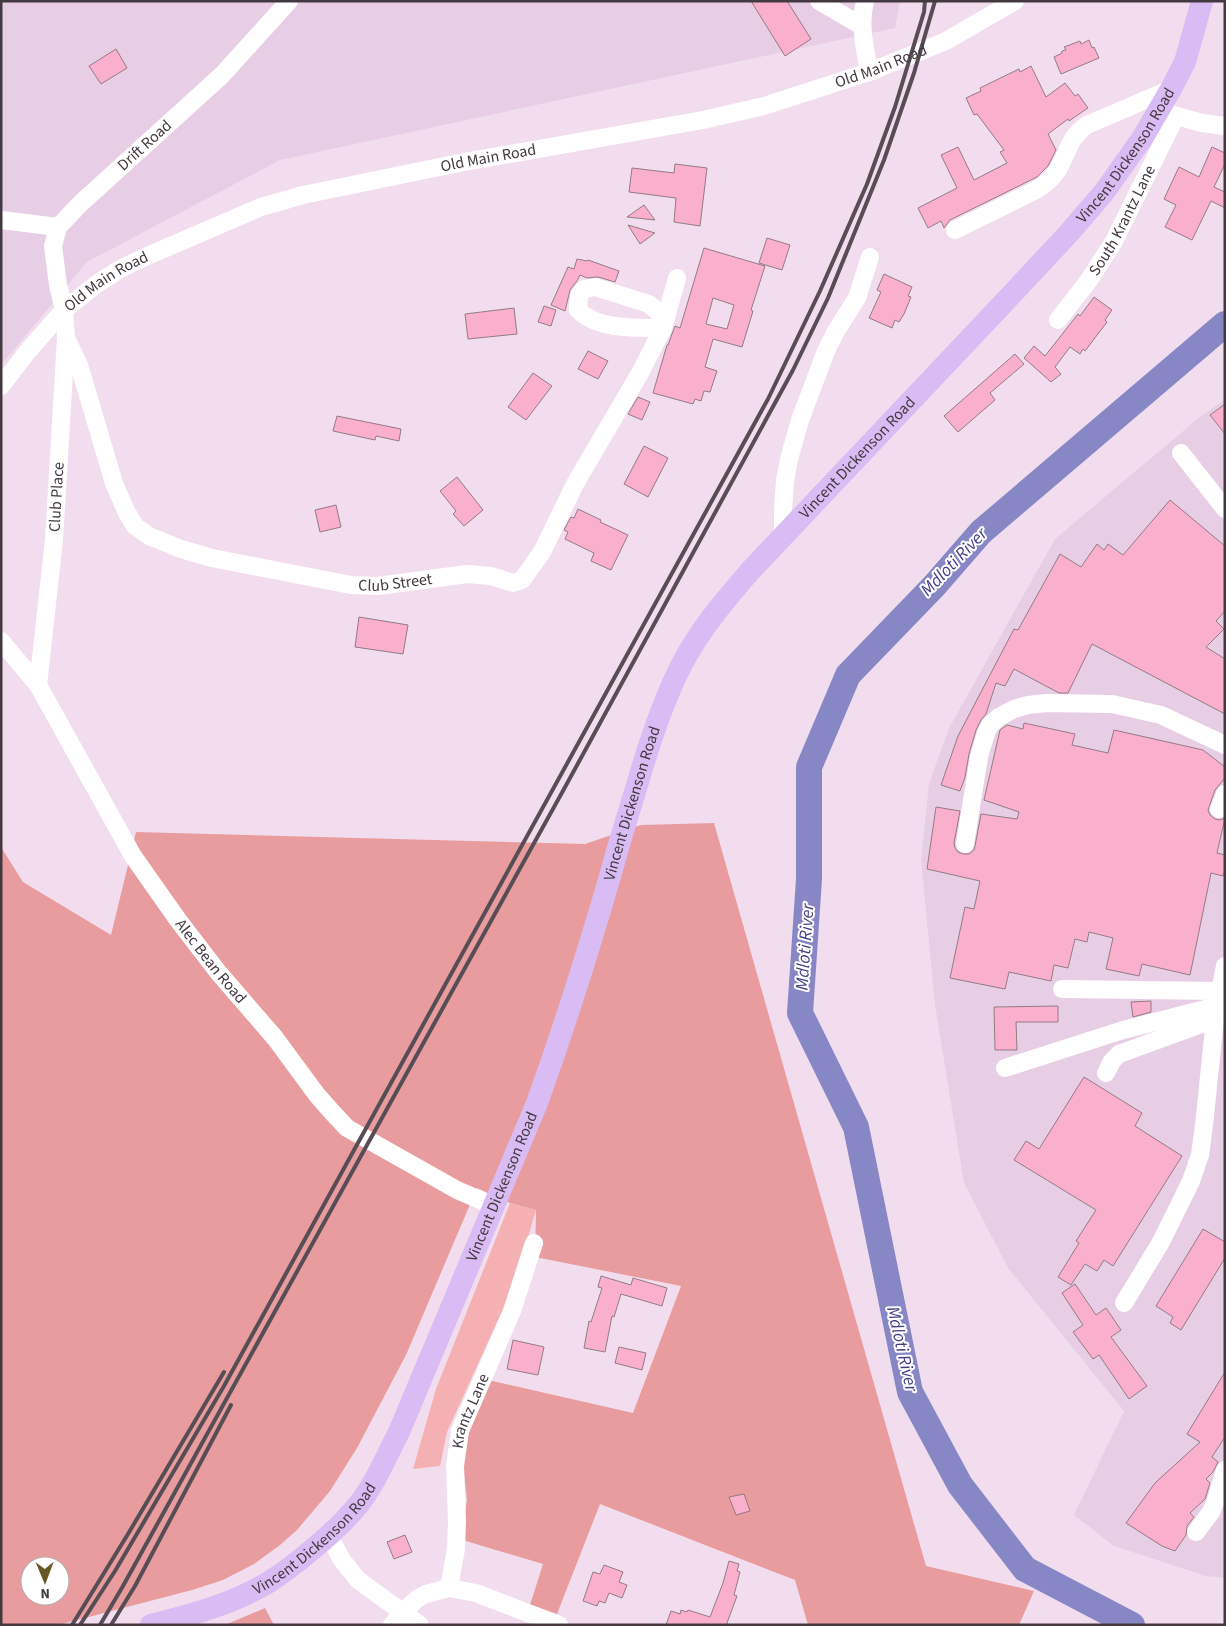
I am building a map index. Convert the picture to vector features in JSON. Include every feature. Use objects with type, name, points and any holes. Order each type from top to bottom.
[{"type":"main road","name":"Vincent Dickenson Road","points":[[151,1625],[199,1613],[240,1597],[268,1583],[292,1567],[329,1536],[359,1504],[399,1432],[537,1103],[557,1048],[647,752],[663,704],[681,666],[699,636],[724,602],[783,535],[1069,233],[1105,192],[1143,137],[1168,113],[1171,89],[1185,62],[1202,1]]},
{"type":"street","name":"Drift Road","points":[[58,227],[81,203],[222,75],[289,1]]},
{"type":"street","points":[[818,1],[862,26]]},
{"type":"street","points":[[865,1],[862,13],[862,26],[869,72]]},
{"type":"street","name":"Old Main Road","points":[[1,386],[28,351],[64,310],[98,283],[122,268],[261,207],[303,195],[454,164],[712,118],[764,106],[869,72],[946,41],[1015,1]]},
{"type":"street","points":[[956,230],[1036,190],[1048,182],[1059,168],[1072,138],[1079,130],[1171,89]]},
{"type":"street","points":[[1168,113],[1202,123],[1225,126]]},
{"type":"street","name":"South Krantz Lane","points":[[1058,320],[1089,280],[1113,243],[1168,113]]},
{"type":"street","points":[[1,220],[58,227],[53,246],[54,263],[64,310]]},
{"type":"street","points":[[783,535],[785,481],[789,458],[800,420],[826,351],[857,298],[870,257]]},
{"type":"street","name":"Club Street","points":[[66,338],[79,365],[114,483],[126,511],[135,526],[150,536],[181,549],[212,558],[351,585],[372,587],[467,574],[491,576],[513,583],[522,580],[542,552],[575,484],[602,440],[665,324],[677,278]]},
{"type":"street","name":"Club Place","points":[[38,684],[54,540],[66,338],[64,310]]},
{"type":"street","points":[[1181,453],[1225,509]]},
{"type":"street","name":"Alec Bean Road","points":[[1,641],[38,684],[134,856],[178,920],[218,972],[274,1038],[317,1095],[347,1128],[456,1190],[494,1206]]},
{"type":"street","points":[[964,844],[979,757],[986,733],[990,725],[999,717],[1014,709],[1047,703],[1112,704],[1161,715],[1225,746]]},
{"type":"street","points":[[1124,1302],[1161,1242],[1191,1181],[1200,1154],[1217,1005],[1225,966]]},
{"type":"street","points":[[1062,989],[1217,1005]]},
{"type":"street","points":[[1005,1068],[1123,1030],[1217,1005]]},
{"type":"street","points":[[1106,1073],[1112,1061],[1119,1054],[1217,1005]]},
{"type":"street","name":"Krantz Lane","points":[[449,1588],[456,1549],[455,1466],[460,1431],[512,1311],[534,1243]]},
{"type":"street","points":[[1196,1532],[1211,1512],[1225,1470]]},
{"type":"street","points":[[329,1536],[342,1560],[358,1580],[398,1618],[420,1625]]},
{"type":"street","points":[[398,1618],[417,1599],[426,1594],[449,1588],[476,1593],[559,1625]]},
{"type":"shaded area","points":[[1,1],[900,1],[895,28],[280,160],[87,262],[1,365]]},
{"type":"shaded area","points":[[1225,399],[1225,1578],[1206,1576],[1114,1546],[1074,1515],[1124,1411],[1008,1268],[964,1183],[935,1005],[921,859],[929,784],[949,728],[1055,539],[1195,421]]},
{"type":"shaded area","points":[[714,823],[926,1566],[1034,1591],[1019,1625],[808,1625],[795,1580],[600,1504],[557,1614],[530,1605],[543,1564],[466,1541],[462,1534],[467,1500],[463,1464],[470,1426],[488,1380],[633,1413],[681,1286],[535,1257],[536,1210],[510,1203],[477,1188],[406,1355],[357,1448],[330,1491],[297,1530],[254,1564],[223,1580],[192,1590],[58,1625],[1,1625],[1,847],[23,882],[111,935],[136,832],[585,844],[641,825]]},
{"type":"shaded area","points":[[510,1203],[536,1210],[514,1285],[447,1432],[440,1466],[413,1469],[436,1389]]},
{"type":"shaded area","points":[[265,1608],[274,1625],[225,1625]]},
{"type":"building","points":[[751,1],[787,1],[811,39],[785,56]]},
{"type":"building","points":[[1089,40],[1099,58],[1061,74],[1054,57],[1066,50],[1064,47],[1080,41],[1081,44]]},
{"type":"building","points":[[116,49],[127,68],[101,84],[89,66]]},
{"type":"building","points":[[1031,66],[1046,97],[1065,83],[1075,96],[1078,94],[1088,108],[1069,121],[1068,119],[1048,134],[1056,150],[1048,166],[1037,177],[950,220],[944,228],[941,221],[928,228],[918,208],[957,188],[941,155],[958,147],[974,180],[1007,163],[1000,152],[1004,150],[977,114],[974,115],[966,98],[981,91],[980,88],[1019,69],[1020,72]]},
{"type":"building","points":[[1212,147],[1225,153],[1225,164],[1214,187],[1225,192],[1225,208],[1211,201],[1192,240],[1165,227],[1176,205],[1164,199],[1179,167],[1199,177]]},
{"type":"building","points":[[675,164],[707,168],[700,226],[674,222],[676,198],[629,192],[632,168],[674,173]]},
{"type":"building","points":[[644,205],[655,220],[627,217]]},
{"type":"building","points":[[628,225],[655,233],[640,244]]},
{"type":"building","points":[[767,238],[790,245],[782,270],[759,263]]},
{"type":"building","points":[[704,248],[765,266],[742,347],[713,339],[705,367],[717,371],[710,392],[704,391],[701,401],[695,399],[693,404],[653,393],[667,345],[675,326],[680,328]],"holes":[[[713,298],[734,305],[727,329],[706,324]]]},
{"type":"building","points":[[577,259],[588,260],[619,271],[615,282],[598,277],[587,278],[580,275],[570,290],[565,311],[551,305],[568,267],[574,269]]},
{"type":"building","points":[[884,274],[912,287],[908,296],[911,297],[904,314],[899,322],[895,320],[892,328],[869,318],[881,292],[877,290]]},
{"type":"building","points":[[1094,297],[1112,310],[1105,320],[1107,322],[1085,351],[1083,349],[1080,354],[1070,347],[1055,367],[1061,374],[1051,382],[1024,358],[1034,346],[1045,356]]},
{"type":"building","points":[[544,306],[556,310],[551,326],[538,322]]},
{"type":"building","points":[[514,308],[517,334],[468,339],[465,314]]},
{"type":"building","points":[[588,351],[608,361],[598,379],[578,369]]},
{"type":"building","points":[[1015,354],[1024,364],[990,393],[995,400],[958,432],[944,416]]},
{"type":"building","points":[[533,373],[552,386],[526,420],[508,407]]},
{"type":"building","points":[[638,397],[650,402],[642,420],[628,414]]},
{"type":"building","points":[[1225,404],[1225,434],[1210,415]]},
{"type":"building","points":[[337,416],[401,429],[399,441],[376,436],[375,440],[333,431]]},
{"type":"building","points":[[644,446],[668,458],[648,497],[624,484]]},
{"type":"building","points":[[457,477],[483,510],[464,526],[453,514],[456,511],[440,491]]},
{"type":"building","points":[[1170,500],[1225,546],[1225,611],[1216,621],[1224,629],[1206,647],[1225,659],[1225,714],[1092,644],[1068,693],[1059,693],[1014,669],[1005,686],[996,683],[986,714],[976,730],[960,791],[941,785],[958,736],[1014,629],[1018,630],[1060,554],[1081,567],[1097,544],[1104,550],[1108,544],[1123,555]]},
{"type":"building","points":[[336,505],[341,527],[320,532],[315,510]]},
{"type":"building","points":[[578,509],[628,535],[611,570],[591,561],[594,553],[565,539],[568,532],[564,530],[571,517],[574,518]]},
{"type":"building","points":[[359,617],[408,625],[403,654],[355,647]]},
{"type":"building","points":[[1024,723],[1075,734],[1072,745],[1108,753],[1114,730],[1203,750],[1225,767],[1225,778],[1215,790],[1208,810],[1215,819],[1225,818],[1217,853],[1225,855],[1225,870],[1223,876],[1211,873],[1190,975],[1142,964],[1139,976],[1106,969],[1113,938],[1089,932],[1087,942],[1075,939],[1068,968],[1054,965],[1051,981],[1009,972],[1005,989],[950,978],[965,907],[974,909],[980,881],[927,869],[936,807],[960,811],[954,843],[958,852],[964,854],[969,854],[974,850],[981,814],[1017,819],[1019,812],[984,800],[1000,730],[1007,725],[1023,729]]},
{"type":"building","points":[[1151,1001],[1151,1012],[1133,1017],[1131,1002]]},
{"type":"building","points":[[1058,1006],[1058,1022],[1016,1022],[1017,1050],[995,1050],[994,1007]]},
{"type":"building","points":[[1084,1077],[1142,1113],[1135,1126],[1182,1156],[1113,1266],[1104,1260],[1097,1271],[1085,1264],[1071,1285],[1058,1277],[1079,1243],[1076,1241],[1096,1210],[1014,1160],[1026,1141],[1039,1149]]},
{"type":"building","points":[[1203,1229],[1225,1242],[1225,1258],[1181,1330],[1170,1323],[1173,1317],[1156,1306]]},
{"type":"building","points":[[601,1276],[631,1285],[633,1278],[667,1288],[662,1306],[621,1294],[614,1317],[612,1316],[605,1352],[584,1348],[589,1321],[591,1322],[602,1288],[598,1287]]},
{"type":"building","points":[[1075,1284],[1096,1315],[1106,1308],[1121,1330],[1111,1337],[1147,1386],[1129,1399],[1099,1355],[1093,1359],[1073,1332],[1083,1325],[1062,1293]]},
{"type":"building","points":[[513,1340],[544,1347],[538,1375],[507,1369]]},
{"type":"building","points":[[619,1347],[646,1353],[642,1370],[615,1363]]},
{"type":"building","points":[[1225,1372],[1225,1437],[1212,1457],[1218,1462],[1213,1472],[1206,1479],[1210,1483],[1205,1499],[1190,1513],[1194,1517],[1187,1526],[1186,1535],[1175,1551],[1162,1546],[1126,1523],[1155,1483],[1200,1442],[1187,1434]]},
{"type":"building","points":[[744,1494],[750,1511],[736,1515],[729,1497]]},
{"type":"building","points":[[405,1535],[412,1552],[394,1559],[387,1542]]},
{"type":"building","points":[[729,1561],[739,1564],[737,1571],[740,1572],[734,1595],[737,1596],[727,1623],[728,1625],[666,1625],[671,1611],[680,1614],[681,1610],[687,1612],[688,1610],[710,1617]]},
{"type":"building","points":[[604,1565],[623,1572],[619,1582],[627,1585],[622,1598],[609,1593],[605,1603],[599,1601],[597,1606],[583,1601],[593,1572],[600,1574]]},
{"type":"waterway","name":"Mdloti River","points":[[1132,1625],[1025,1569],[960,1485],[910,1392],[856,1127],[800,1013],[809,879],[809,767],[848,675],[934,586],[981,532],[1225,324]]},
{"type":"railway","points":[[80,1625],[115,1571],[224,1386],[768,399],[820,291],[867,184],[895,107],[924,12],[925,1]]},
{"type":"railway","points":[[100,1625],[564,789],[793,370],[828,298],[884,160],[914,73],[935,1]]},
{"type":"railway","points":[[72,1625],[224,1372]]},
{"type":"railway","points":[[111,1625],[135,1586],[231,1405]]}]
